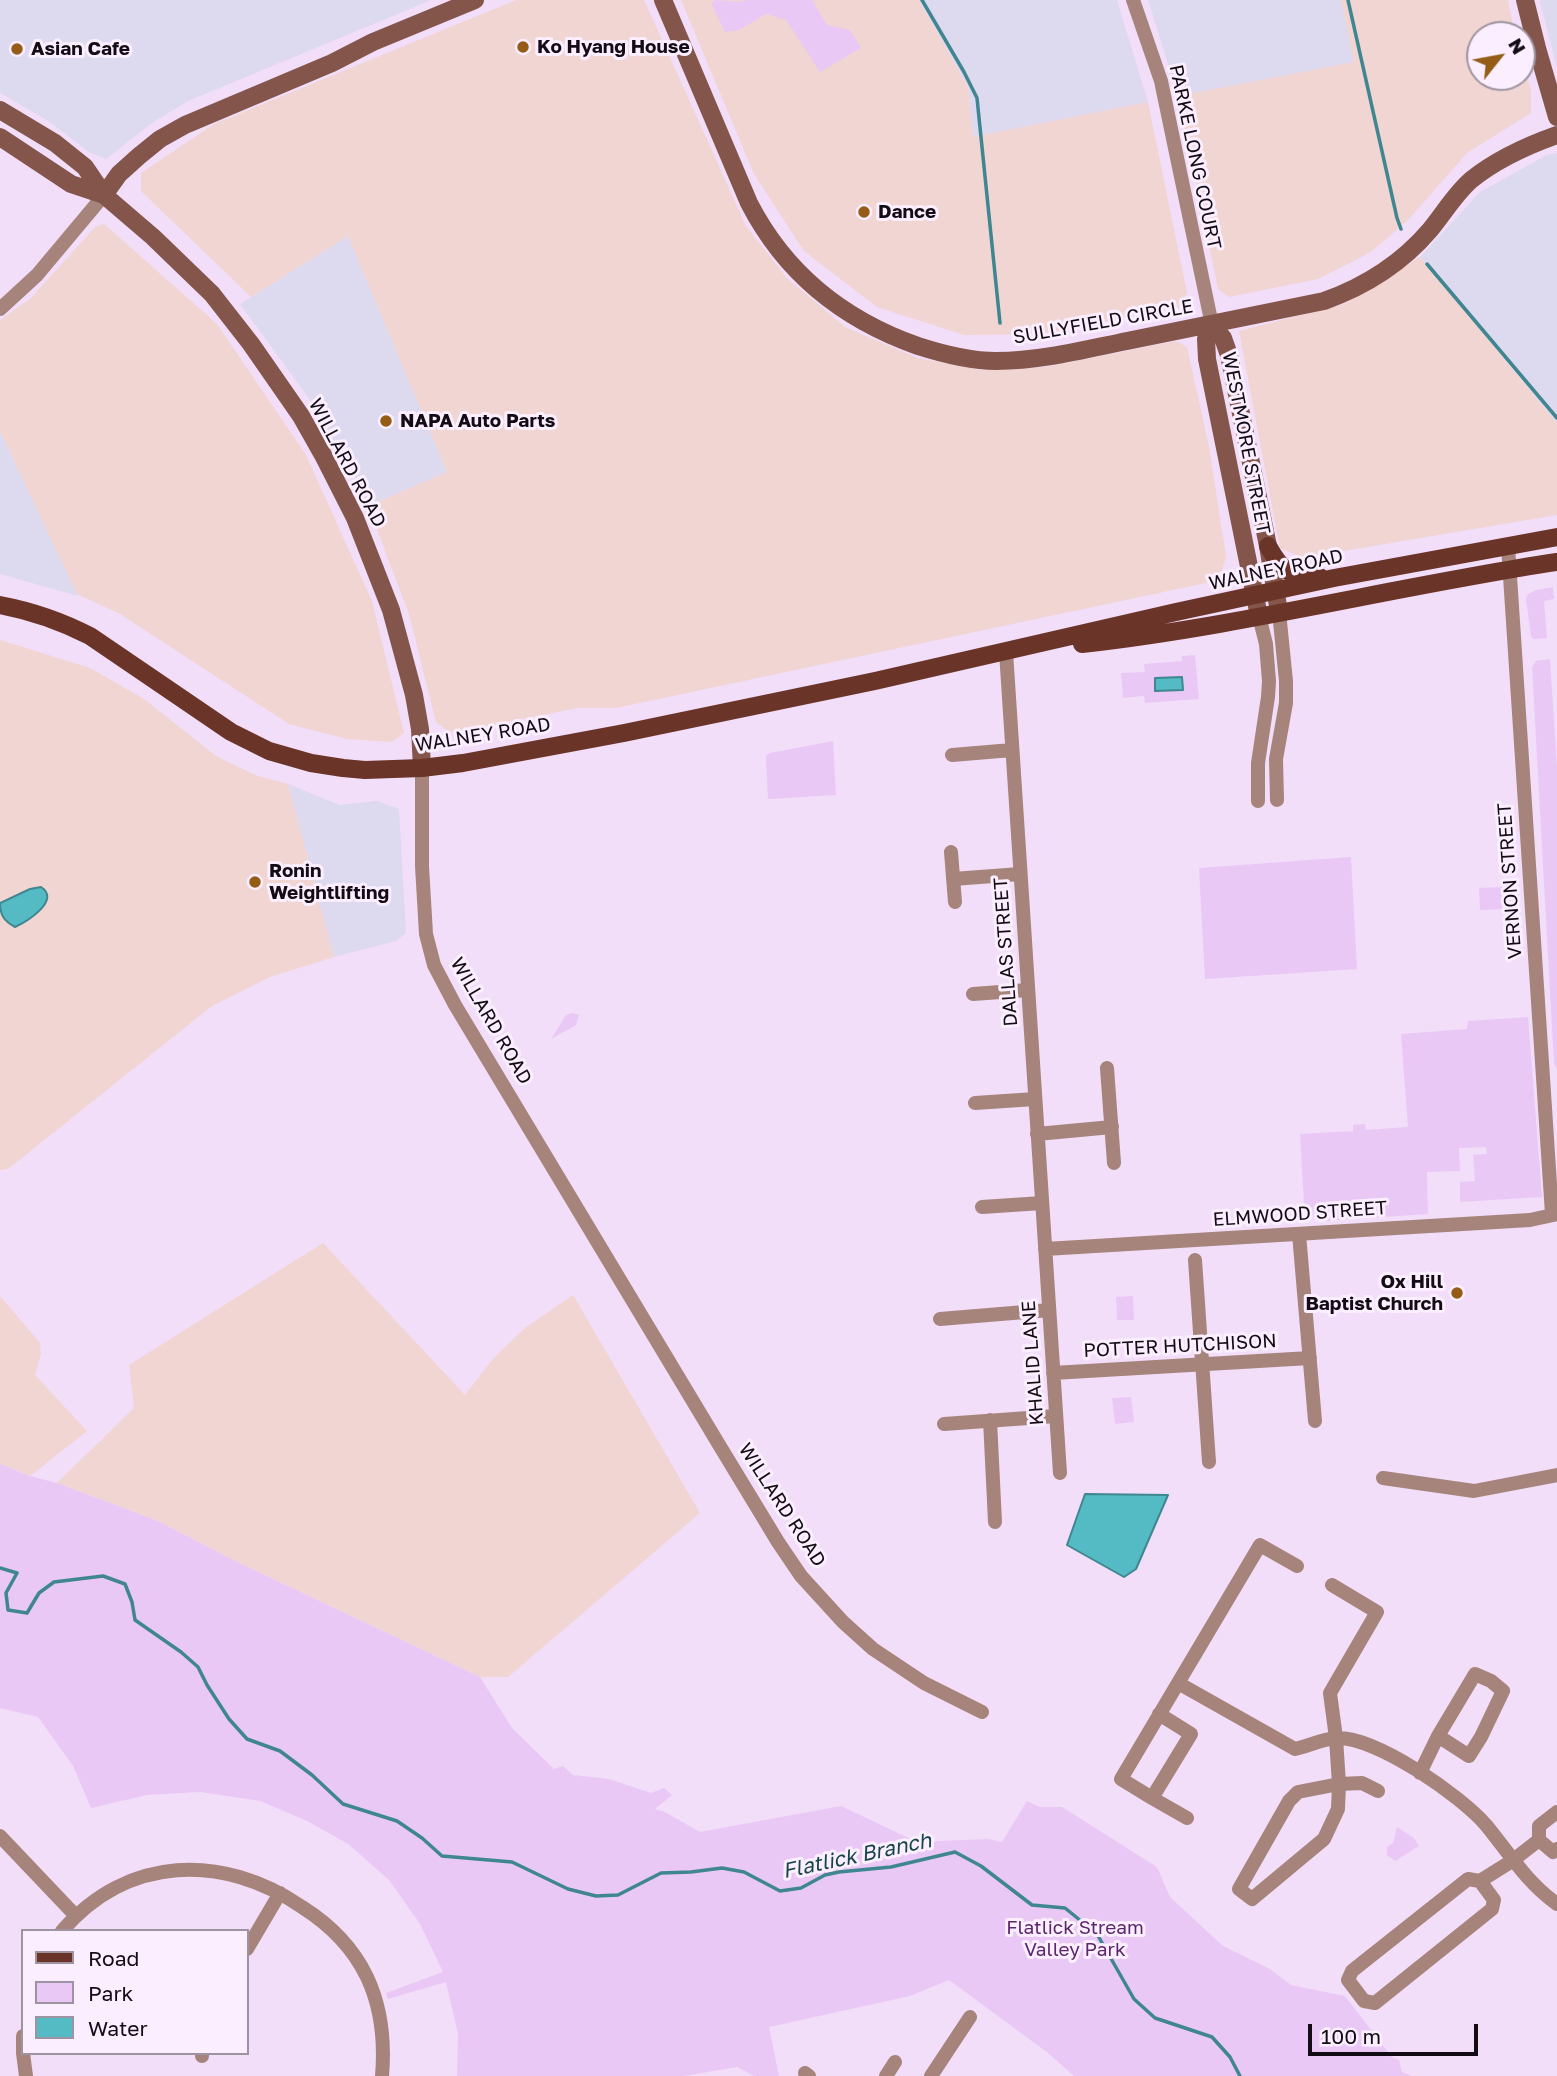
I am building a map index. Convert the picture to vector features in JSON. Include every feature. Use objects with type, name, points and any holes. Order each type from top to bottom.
[{"type":"main road","name":"WALNEY ROAD","points":[[0,605],[38,614],[90,636],[231,732],[269,751],[311,763],[343,768],[422,768],[624,733],[1006,652],[1334,578],[1557,537]]},
{"type":"main road","points":[[1268,546],[1277,562],[1285,569],[1304,576],[1334,578]]},
{"type":"main road","name":"WALNEY ROAD","points":[[1006,652],[1160,635],[1557,562]]},
{"type":"street","points":[[0,309],[37,275],[119,174],[160,139],[185,125],[475,0]]},
{"type":"street","name":"SULLYFIELD CIRCLE","points":[[663,0],[744,192],[760,223],[793,267],[850,315],[893,337],[936,352],[994,361],[1043,358],[1324,301],[1365,284],[1402,259],[1418,244],[1456,196],[1482,171],[1514,152],[1557,135]]},
{"type":"street","name":"PARKE LONG COURT","points":[[1133,0],[1161,80],[1212,324]]},
{"type":"street","points":[[1525,0],[1557,117]]},
{"type":"street","name":"WILLARD ROAD","points":[[0,110],[54,143],[85,167],[104,195],[153,237],[212,295],[287,395],[323,454],[359,527],[391,610],[414,695],[421,729],[422,866],[426,934],[433,965],[718,1443],[778,1542],[802,1576],[842,1622],[881,1655],[924,1683],[982,1712]]},
{"type":"street","name":"WILLARD ROAD","points":[[0,137],[71,184],[104,195]]},
{"type":"street","name":"WESTMORE STREET","points":[[1212,324],[1223,338],[1229,355],[1279,612],[1286,703],[1276,759],[1277,800]]},
{"type":"street","name":"WESTMORE STREET","points":[[1212,324],[1206,339],[1207,359],[1266,644],[1269,681],[1258,763],[1258,801]]},
{"type":"street","name":"VERNON STREET","points":[[1508,546],[1554,1214]]},
{"type":"street","name":"DALLAS STREET","points":[[1006,652],[1045,1250]]},
{"type":"street","points":[[952,755],[1012,750]]},
{"type":"street","points":[[951,852],[955,902]]},
{"type":"street","points":[[953,879],[1020,874]]},
{"type":"street","points":[[973,994],[1028,990]]},
{"type":"street","points":[[1107,1068],[1115,1163]]},
{"type":"street","points":[[975,1103],[1035,1099]]},
{"type":"street","points":[[1037,1134],[1112,1127]]},
{"type":"street","points":[[982,1206],[1042,1203]]},
{"type":"street","name":"ELMWOOD STREET","points":[[1045,1250],[1530,1220],[1554,1214]]},
{"type":"street","points":[[1299,1234],[1315,1421]]},
{"type":"street","name":"KHALID LANE","points":[[1045,1250],[1060,1473]]},
{"type":"street","points":[[1195,1260],[1209,1462]]},
{"type":"street","points":[[940,1319],[1049,1310]]},
{"type":"street","name":"POTTER HUTCHISON","points":[[1053,1373],[1310,1357]]},
{"type":"street","points":[[944,1424],[1056,1416]]},
{"type":"street","points":[[990,1420],[995,1522]]},
{"type":"street","points":[[1383,1478],[1474,1491],[1557,1475]]},
{"type":"street","points":[[1187,1818],[1121,1779],[1260,1545],[1297,1566]]},
{"type":"street","points":[[1332,1585],[1377,1612],[1330,1693],[1336,1738],[1339,1784],[1338,1809],[1324,1839],[1252,1899],[1239,1888],[1289,1801],[1298,1792],[1339,1784],[1362,1783],[1378,1791]]},
{"type":"street","points":[[1420,1773],[1438,1736],[1475,1674],[1503,1691],[1469,1756],[1438,1736]]},
{"type":"street","points":[[1178,1683],[1295,1749],[1336,1738],[1368,1744],[1420,1773],[1462,1801],[1488,1828],[1512,1861],[1536,1887],[1557,1904]]},
{"type":"street","points":[[1152,1798],[1191,1734],[1159,1714]]},
{"type":"street","points":[[1557,1812],[1539,1826],[1539,1840],[1553,1852],[1557,1849]]},
{"type":"street","points":[[0,1836],[75,1915]]},
{"type":"street","points":[[1480,1881],[1494,1900],[1492,1909],[1375,2003],[1364,2001],[1348,1980],[1352,1971],[1468,1879],[1480,1881],[1539,1840]]},
{"type":"street","points":[[64,1929],[75,1915],[122,1884],[146,1875],[173,1870],[219,1871],[242,1876],[280,1892],[329,1928],[353,1955],[366,1976],[375,1998],[384,2039],[382,2076]]},
{"type":"street","points":[[248,1947],[280,1892]]},
{"type":"street","points":[[931,2076],[970,2017]]},
{"type":"street","points":[[23,2055],[26,2076]]},
{"type":"street","points":[[886,2076],[895,2062]]},
{"type":"shaded area","points":[[0,0],[431,0],[188,101],[152,123],[106,159],[89,152],[50,122],[0,93]]},
{"type":"shaded area","points":[[516,0],[644,0],[746,226],[787,278],[845,327],[918,358],[981,370],[1046,367],[1176,341],[1187,347],[1209,447],[1226,556],[1222,571],[1206,583],[616,708],[578,708],[450,733],[436,722],[409,614],[368,506],[447,472],[348,236],[251,297],[141,191],[141,173],[214,124]]},
{"type":"shaded area","points":[[681,0],[919,0],[968,87],[973,137],[1148,102],[1187,293],[1179,307],[1044,334],[964,335],[877,307],[804,251],[754,174]]},
{"type":"shaded area","points":[[919,0],[1117,0],[1148,102],[973,137],[968,87]]},
{"type":"shaded area","points":[[1148,0],[1341,0],[1355,62],[1178,96]]},
{"type":"shaded area","points":[[1341,0],[1508,0],[1512,21],[1466,21],[1466,91],[1531,91],[1531,113],[1467,153],[1408,220],[1371,252],[1318,279],[1229,297],[1218,289],[1178,96],[1354,62]]},
{"type":"shaded area","points":[[1557,0],[1557,68],[1540,2]]},
{"type":"shaded area","points":[[1557,153],[1557,423],[1420,257],[1480,192],[1547,155]]},
{"type":"shaded area","points":[[104,224],[217,324],[306,455],[372,601],[404,733],[392,742],[347,739],[289,724],[120,614],[77,594],[0,431],[0,320],[31,298],[95,227]]},
{"type":"shaded area","points":[[348,236],[447,472],[368,506],[308,397],[240,304]]},
{"type":"shaded area","points":[[1420,257],[1557,423],[1557,515],[1303,558],[1280,548],[1239,331],[1344,304]]},
{"type":"shaded area","points":[[0,431],[78,596],[0,574]]},
{"type":"shaded area","points":[[0,640],[90,668],[144,699],[216,756],[255,775],[288,784],[334,957],[270,977],[212,1006],[8,1169],[0,1170]]},
{"type":"shaded area","points":[[288,784],[340,805],[377,801],[399,809],[406,933],[396,941],[334,957]]},
{"type":"shaded area","points":[[323,1243],[465,1395],[493,1359],[525,1328],[573,1295],[700,1513],[508,1677],[480,1677],[235,1561],[158,1521],[57,1483],[134,1408],[129,1365]]},
{"type":"shaded area","points":[[0,1296],[40,1343],[41,1354],[35,1375],[87,1431],[30,1476],[0,1464]]},
{"type":"green space","points":[[716,0],[812,0],[827,25],[850,30],[861,48],[820,72],[786,20],[766,14],[739,30],[725,32],[711,3]]},
{"type":"green space","points":[[1553,587],[1554,599],[1544,601],[1547,638],[1533,639],[1526,599],[1528,594],[1536,590]]},
{"type":"green space","points":[[1195,655],[1199,699],[1145,703],[1144,696],[1123,698],[1121,673],[1145,672],[1144,664],[1182,661],[1182,656]]},
{"type":"green space","points":[[1550,659],[1557,767],[1557,1070],[1554,1063],[1532,667],[1536,661]]},
{"type":"green space","points":[[833,741],[836,795],[768,799],[766,756]]},
{"type":"green space","points":[[1351,857],[1357,969],[1205,979],[1199,868]]},
{"type":"green space","points":[[1504,887],[1505,909],[1480,910],[1479,888]]},
{"type":"green space","points":[[566,1015],[579,1015],[576,1025],[551,1039]]},
{"type":"green space","points":[[1528,1017],[1542,1197],[1460,1202],[1460,1182],[1475,1181],[1473,1155],[1487,1154],[1486,1147],[1459,1148],[1460,1171],[1427,1172],[1428,1214],[1323,1221],[1310,1215],[1304,1204],[1300,1134],[1353,1131],[1353,1125],[1365,1124],[1366,1130],[1408,1127],[1401,1034],[1467,1029],[1468,1021]]},
{"type":"green space","points":[[1133,1296],[1134,1320],[1117,1320],[1116,1297]]},
{"type":"green space","points":[[1131,1397],[1134,1422],[1115,1424],[1112,1398]]},
{"type":"green space","name":"Flatlick Stream Valley Park","points":[[0,1464],[158,1521],[235,1561],[480,1677],[512,1728],[554,1769],[563,1766],[573,1775],[609,1779],[651,1793],[664,1788],[672,1795],[655,1809],[700,1832],[841,1806],[917,1842],[988,1839],[1002,1842],[1027,1801],[1040,1807],[1062,1807],[1157,1867],[1170,1897],[1223,1946],[1270,1969],[1291,1985],[1345,1996],[1392,2057],[1399,2060],[1402,2072],[1412,2076],[1074,2076],[1048,2053],[949,1980],[910,1996],[769,2027],[779,2076],[754,2076],[737,2067],[684,2076],[457,2076],[458,2034],[446,1982],[388,1999],[386,1993],[443,1972],[420,1924],[389,1880],[348,1844],[307,1821],[260,1801],[200,1792],[147,1795],[91,1808],[73,1766],[38,1717],[0,1708]]},
{"type":"green space","points":[[1397,1827],[1414,1838],[1419,1846],[1395,1861],[1387,1855],[1387,1847],[1393,1843]]},
{"type":"water","points":[[1182,677],[1183,690],[1155,691],[1155,678]]},
{"type":"water","points":[[41,887],[47,898],[40,910],[15,927],[5,920],[0,903],[30,889]]},
{"type":"water","points":[[1085,1494],[1168,1495],[1136,1569],[1124,1577],[1067,1545]]},
{"type":"waterway","points":[[922,0],[977,98],[1000,323]]},
{"type":"waterway","points":[[1348,0],[1401,229]]},
{"type":"waterway","points":[[1427,264],[1557,418]]},
{"type":"waterway","name":"Flatlick Branch","points":[[0,1568],[17,1573],[6,1593],[8,1610],[27,1613],[39,1593],[54,1582],[103,1576],[125,1584],[135,1620],[198,1667],[229,1719],[247,1739],[280,1751],[312,1775],[343,1804],[397,1821],[442,1856],[512,1862],[568,1889],[596,1896],[618,1895],[661,1873],[722,1868],[744,1872],[780,1891],[801,1888],[825,1875],[891,1867],[955,1852],[981,1866],[1032,1905],[1065,1908],[1097,1934],[1134,1999],[1155,2018],[1212,2037],[1230,2057],[1240,2076]]},
{"type":"place","name":"Ko Hyang House","points":[[523,47]]},
{"type":"place","name":"Asian Cafe","points":[[17,49]]},
{"type":"place","name":"Dance","points":[[864,212]]},
{"type":"place","name":"NAPA Auto Parts","points":[[386,421]]},
{"type":"place","name":"Ronin Weightlifting","points":[[255,882]]},
{"type":"place","name":"Ox Hill Baptist Church","points":[[1457,1293]]}]
